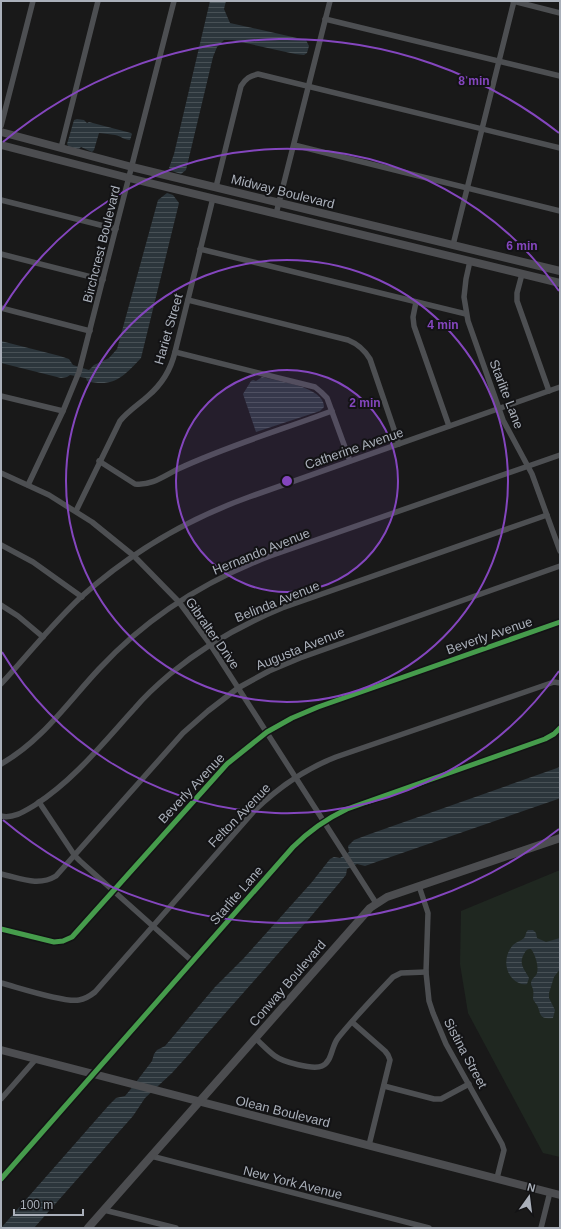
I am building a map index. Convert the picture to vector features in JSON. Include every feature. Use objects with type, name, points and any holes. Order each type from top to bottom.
[{"type":"street","points":[[1,126],[33,1]]},
{"type":"street","points":[[61,148],[98,1]]},
{"type":"street","name":"Birchcrest Boulevard","points":[[28,485],[76,382],[174,1]]},
{"type":"street","points":[[276,214],[330,1]]},
{"type":"street","points":[[453,245],[513,1],[560,13]]},
{"type":"street","points":[[325,19],[560,76]]},
{"type":"street","points":[[216,187],[241,86],[251,75],[258,74],[560,148]]},
{"type":"street","name":"Midway Boulevard","points":[[1,132],[132,167],[560,271]]},
{"type":"street","name":"Midway Boulevard","points":[[1,144],[129,178],[560,283]]},
{"type":"street","points":[[294,145],[560,210]]},
{"type":"street","name":"Hariet Street","points":[[76,511],[99,461],[120,421],[129,410],[148,396],[159,384],[169,368],[175,352],[213,198]]},
{"type":"street","points":[[1,200],[116,229]]},
{"type":"street","points":[[200,249],[466,314]]},
{"type":"street","points":[[1,254],[103,280]]},
{"type":"street","name":"Starlite Lane","points":[[470,261],[464,297],[466,314],[499,409],[508,431],[528,466],[560,551]]},
{"type":"street","points":[[522,274],[517,293],[517,301],[549,392]]},
{"type":"street","points":[[188,300],[348,340],[358,344],[370,359],[399,444]]},
{"type":"street","points":[[416,302],[413,316],[414,326],[449,426]]},
{"type":"street","points":[[1,308],[90,331]]},
{"type":"street","points":[[175,352],[315,387],[327,398],[350,461]]},
{"type":"street","name":"Catherine Avenue","points":[[1,684],[43,636],[82,597],[134,556],[179,528],[218,509],[350,461],[560,388]]},
{"type":"street","points":[[1,396],[63,411]]},
{"type":"street","points":[[99,461],[135,484],[142,485],[150,483],[214,454],[332,412]]},
{"type":"street","name":"Hernando Avenue","points":[[1,764],[18,753],[41,733],[99,669],[142,628],[178,602],[216,580],[256,562],[560,455]]},
{"type":"street","name":"Gibralter Drive","points":[[1,473],[28,485],[76,511],[106,532],[158,579],[178,602],[210,644],[376,903]]},
{"type":"street","name":"Belinda Avenue","points":[[1,816],[8,817],[16,815],[39,802],[60,787],[79,770],[158,684],[210,644],[246,624],[282,608],[547,515]]},
{"type":"street","points":[[1,545],[32,562],[82,597]]},
{"type":"street","name":"Augusta Avenue","points":[[1,874],[32,881],[47,881],[56,876],[183,733],[208,710],[238,688],[269,671],[300,658],[560,566]]},
{"type":"street","points":[[1,605],[18,616],[43,636]]},
{"type":"street","name":"Beverly Avenue","points":[[1,929],[54,942],[63,941],[72,936],[217,774],[241,751],[267,732],[292,718],[318,707],[560,622]]},
{"type":"street","name":"Felton Avenue","points":[[1,983],[66,1000],[78,1000],[88,997],[95,992],[255,810],[274,792],[295,777],[336,757],[554,682],[560,683]]},
{"type":"street","name":"Starlite Lane","points":[[1,1179],[293,847],[323,821],[355,806],[545,739],[554,734],[560,728]]},
{"type":"street","points":[[39,802],[74,856],[192,961]]},
{"type":"street","name":"Conway Boulevard","points":[[88,1228],[362,915],[376,903],[387,897],[560,838]]},
{"type":"street","name":"Sistina Street","points":[[419,886],[428,913],[426,972],[429,1001],[437,1025],[446,1044],[502,1144],[504,1150],[497,1178]]},
{"type":"street","points":[[255,1038],[276,1057],[282,1060],[312,1068],[324,1066],[328,1062],[337,1040],[393,977],[401,973],[426,972]]},
{"type":"street","points":[[352,1022],[388,1054],[390,1060],[369,1145]]},
{"type":"street","name":"Olean Boulevard","points":[[1,1050],[560,1195]]},
{"type":"street","points":[[1,1099],[36,1059]]},
{"type":"street","points":[[384,1086],[434,1099],[442,1099],[469,1084]]},
{"type":"street","name":"New York Avenue","points":[[151,1156],[411,1226],[429,1228]]},
{"type":"street","points":[[541,1228],[550,1192]]},
{"type":"street","points":[[104,1210],[176,1228]]},
{"type":"shaded area","points":[[210,1],[226,1],[224,9],[230,23],[306,40],[309,46],[307,53],[304,55],[232,40],[224,40],[217,47],[213,57],[186,170],[181,174],[172,171],[169,168],[174,154]]},
{"type":"shaded area","points":[[74,120],[84,120],[87,123],[89,122],[131,133],[130,140],[115,135],[99,133],[92,152],[81,147],[79,149],[69,147],[67,144]]},
{"type":"shaded area","points":[[167,193],[173,195],[179,203],[141,358],[124,375],[111,382],[104,383],[87,381],[86,378],[70,375],[61,378],[1,363],[1,341],[60,356],[69,359],[73,365],[89,370],[94,365],[109,358],[117,349],[158,200]]},
{"type":"shaded area","points":[[262,377],[309,390],[317,394],[322,400],[324,407],[320,411],[256,432],[243,394],[251,381],[256,381]]},
{"type":"shaded area","points":[[560,767],[560,798],[558,799],[365,866],[357,864],[347,869],[346,875],[307,921],[172,1073],[145,1098],[133,1116],[34,1228],[1,1228],[109,1105],[116,1098],[125,1096],[152,1061],[157,1050],[165,1046],[215,987],[244,958],[312,882],[330,859],[334,857],[340,858],[349,852],[348,846],[354,840]]},
{"type":"shaded area","points":[[560,870],[560,1157],[543,1153],[468,1013],[460,964],[461,911]]},
{"type":"shaded area","points":[[528,930],[533,930],[536,933],[537,938],[546,942],[560,938],[560,969],[554,977],[549,993],[549,998],[555,1010],[553,1018],[542,1017],[538,1006],[533,999],[533,988],[531,982],[536,974],[537,964],[531,949],[526,951],[522,958],[523,967],[529,978],[527,984],[518,983],[508,971],[506,962],[508,953],[514,944],[524,938]]},
{"type":"cycle path","points":[[1,929],[54,942],[63,941],[72,937],[227,764],[267,732],[292,718],[318,707],[560,622]]},
{"type":"cycle path","points":[[1,1179],[293,847],[305,836],[325,821],[347,809],[545,739],[554,734],[560,728]]}]
